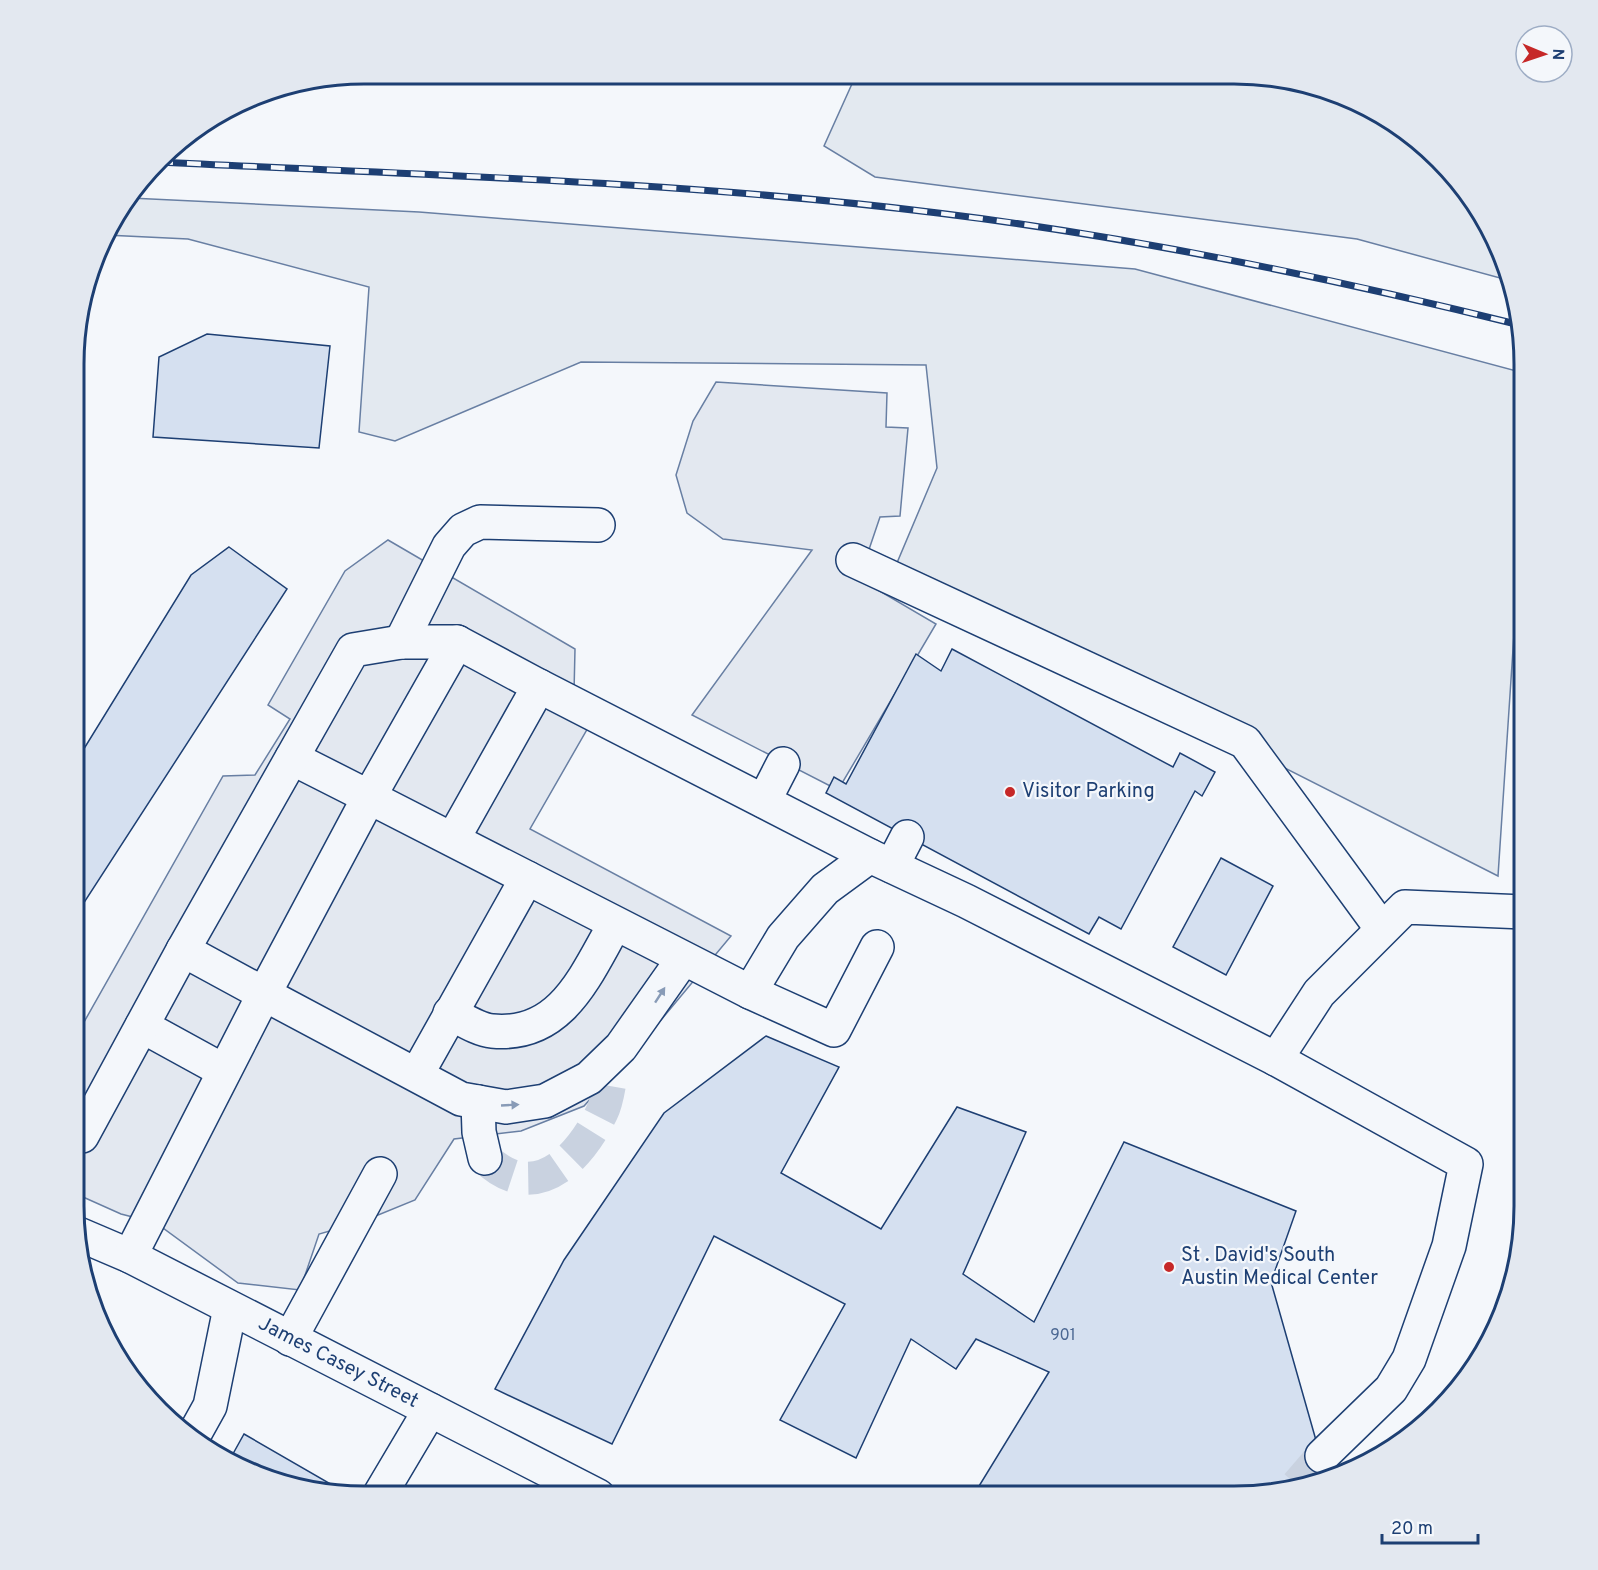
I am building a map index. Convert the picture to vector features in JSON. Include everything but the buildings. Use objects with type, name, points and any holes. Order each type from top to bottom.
[{"type":"street","points":[[402,642],[449,546],[463,530],[480,522],[598,525]]},
{"type":"street","points":[[853,560],[1245,742],[1382,929]]},
{"type":"street","points":[[84,1132],[183,950],[353,650],[402,642],[457,642],[881,861],[1078,943],[1276,1059],[1466,1164],[1449,1245],[1409,1359],[1391,1389],[1322,1456]]},
{"type":"street","points":[[130,1256],[264,994],[369,796],[457,642]]},
{"type":"street","points":[[453,839],[539,686]]},
{"type":"street","points":[[292,758],[683,959],[834,1030],[877,947]]},
{"type":"street","points":[[764,801],[783,764]]},
{"type":"street","points":[[750,992],[783,937],[825,889],[881,861],[907,837]]},
{"type":"street","points":[[417,1074],[527,878]]},
{"type":"street","points":[[1276,1059],[1319,993],[1405,907],[1514,912]]},
{"type":"street","points":[[450,1013],[490,1032],[521,1030],[550,1017],[573,997],[615,924]]},
{"type":"street","points":[[183,950],[461,1099],[506,1107],[545,1101],[589,1078],[614,1061],[683,959]]},
{"type":"street","points":[[142,1026],[224,1071]]},
{"type":"street","points":[[478,1102],[479,1132],[485,1158]]},
{"type":"street","points":[[290,1339],[380,1174]]},
{"type":"street","name":"James Casey Street","points":[[86,1237],[130,1256],[578,1486]]},
{"type":"street","points":[[197,1430],[210,1406],[230,1308]]},
{"type":"street","points":[[386,1486],[430,1410]]},
{"type":"shaded area","points":[[852,84],[1234,84],[1288,89],[1324,99],[1358,113],[1389,131],[1432,166],[1467,209],[1485,240],[1500,278],[1357,239],[875,177],[824,146]]},
{"type":"shaded area","points":[[139,198],[419,212],[1135,269],[1514,370],[1514,634],[1498,876],[894,570],[937,468],[926,365],[581,362],[395,441],[359,432],[369,287],[188,239],[116,235]]},
{"type":"shaded area","points":[[716,382],[887,393],[886,427],[908,428],[900,516],[880,517],[859,579],[936,624],[838,790],[692,715],[812,550],[723,539],[687,513],[676,475],[693,421]]},
{"type":"shaded area","points":[[388,540],[575,649],[574,693],[593,719],[530,829],[731,936],[656,1026],[584,1106],[521,1131],[454,1139],[415,1200],[361,1222],[319,1234],[300,1290],[238,1283],[156,1223],[121,1214],[84,1197],[84,1022],[223,776],[255,775],[290,719],[268,705],[345,571]]},
{"type":"tunnel","points":[[485,1158],[503,1172],[521,1178],[537,1177],[553,1171],[568,1160],[592,1130],[604,1107],[612,1071]]},
{"type":"tunnel","points":[[1304,1476],[1322,1456]]},
{"type":"railway","points":[[170,162],[647,186],[744,193],[938,213],[1158,246],[1303,275],[1511,323]]},
{"type":"place","name":"Visitor Parking","points":[[1010,792]]},
{"type":"place","name":"St . David's South Austin Medical Center","points":[[1169,1267]]}]
